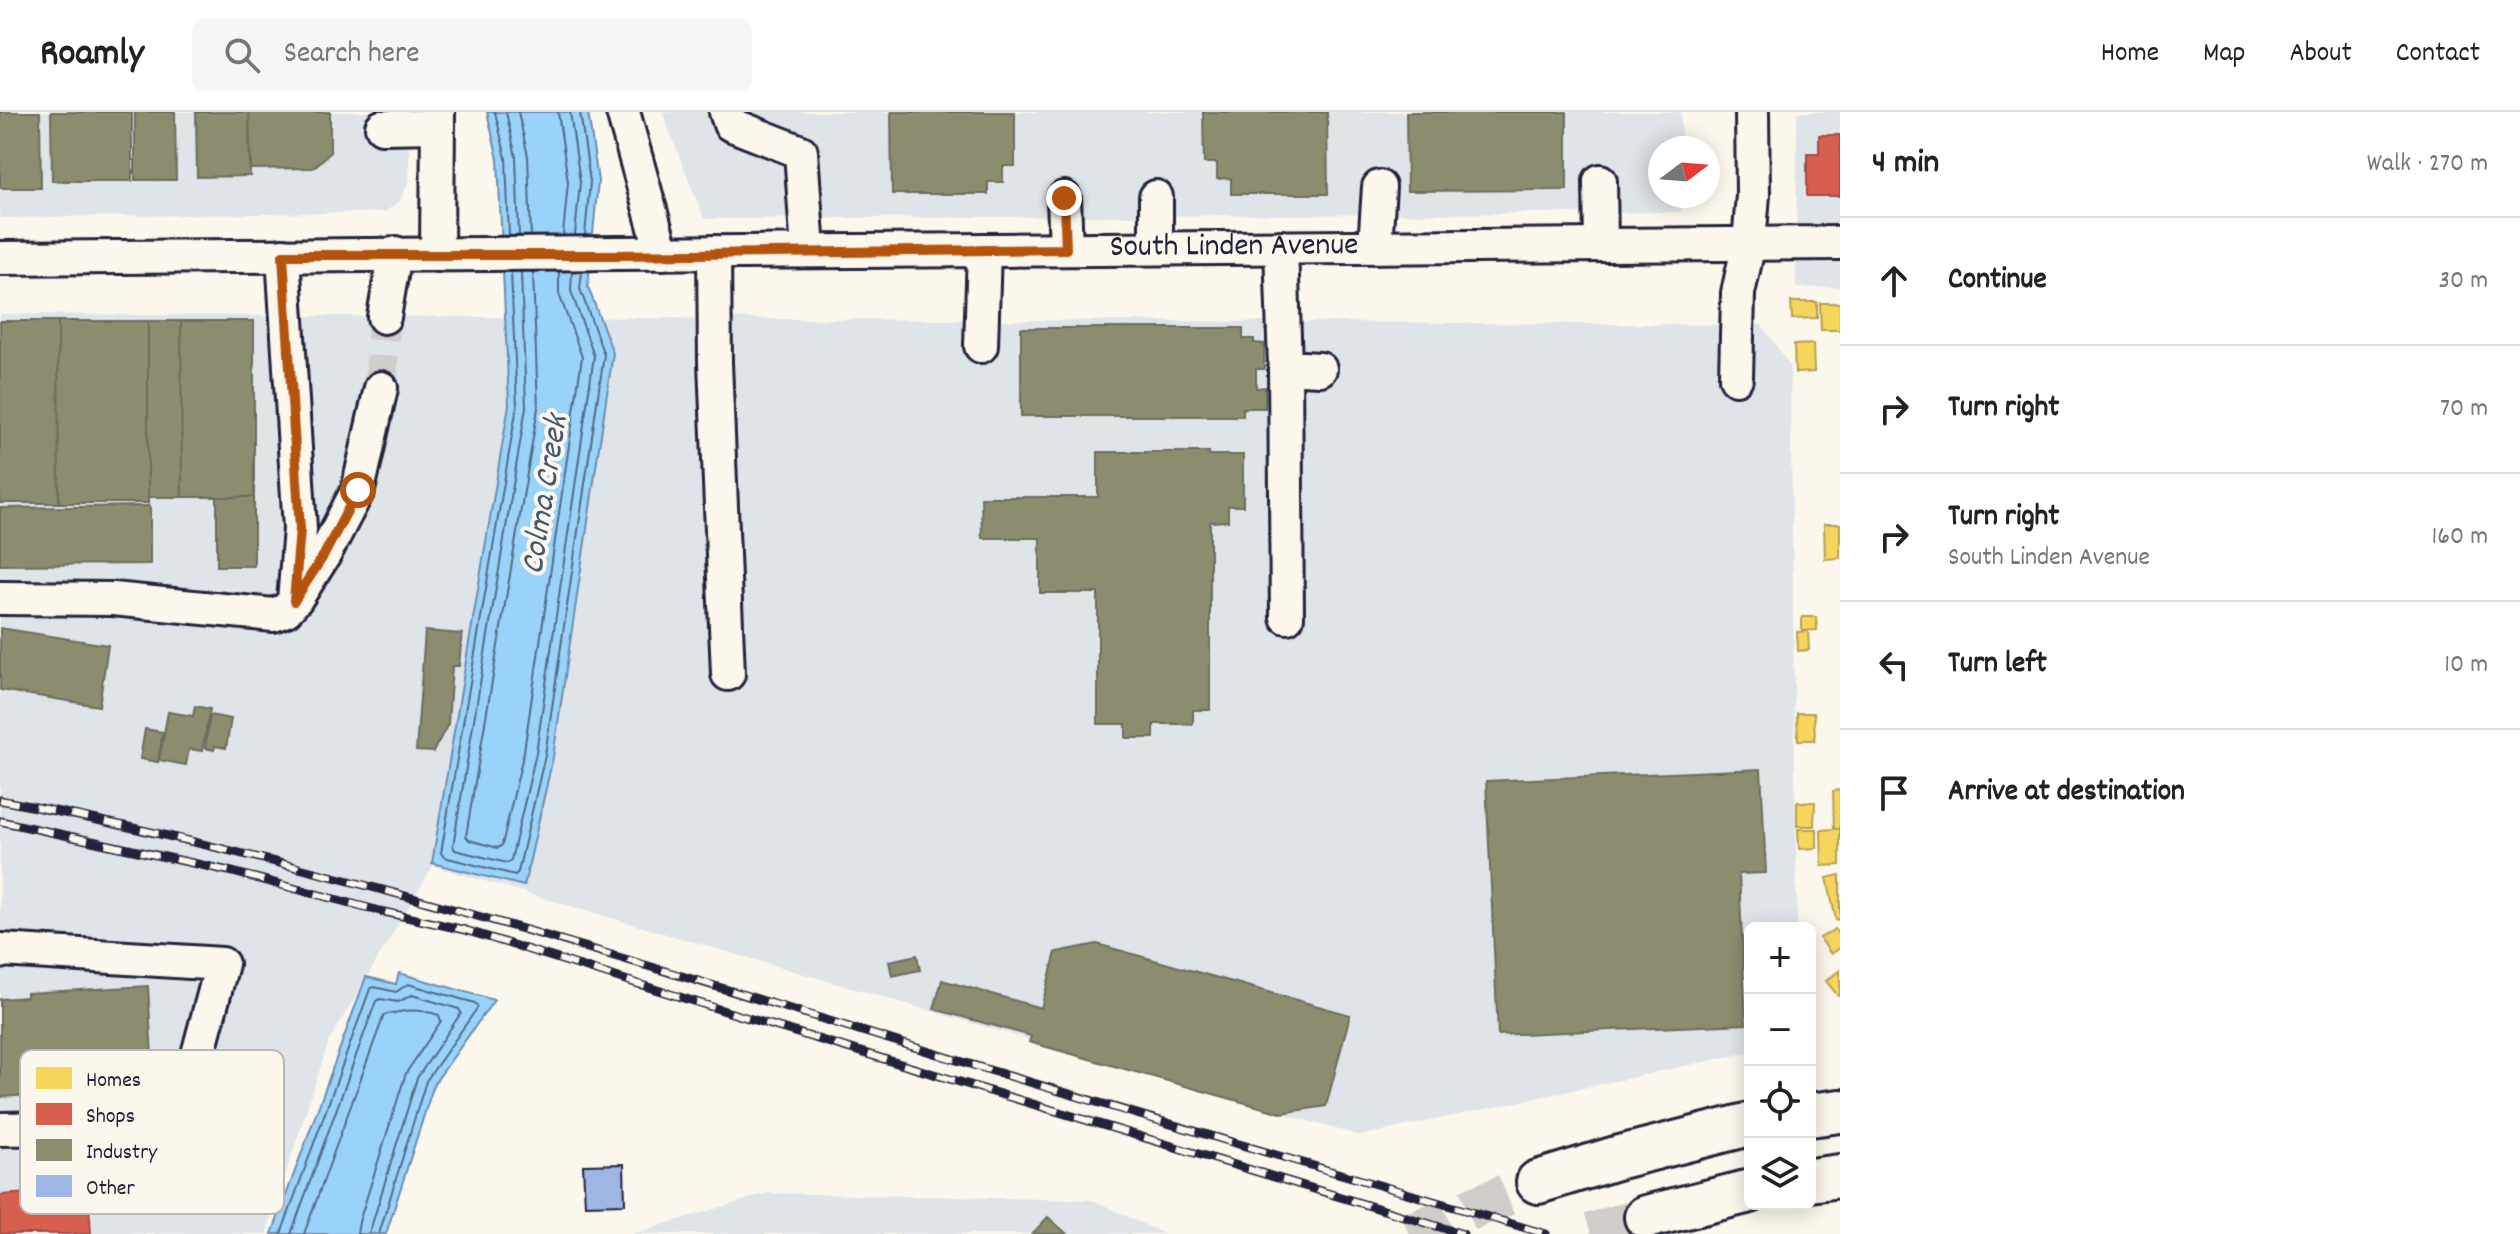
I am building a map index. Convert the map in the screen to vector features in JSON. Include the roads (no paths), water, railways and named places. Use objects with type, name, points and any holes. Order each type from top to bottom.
[{"type":"main road","points":[[1816,1114],[1840,1111]]},
{"type":"main road","points":[[1538,1182],[1631,1154],[1744,1126]]},
{"type":"main road","points":[[1816,1179],[1840,1176]]},
{"type":"main road","points":[[1646,1217],[1744,1192]]},
{"type":"street","points":[[623,112],[662,253]]},
{"type":"street","points":[[726,112],[730,124],[801,152],[808,251]]},
{"type":"street","points":[[1736,378],[1738,293],[1749,243],[1753,195],[1752,112]]},
{"type":"street","points":[[382,127],[438,119],[437,255]]},
{"type":"street","points":[[1600,181],[1601,245]]},
{"type":"street","points":[[1375,246],[1379,187]]},
{"type":"street","points":[[1156,197],[1156,248]]},
{"type":"street","points":[[1064,198],[1066,249]]},
{"type":"street","name":"South Linden Avenue","points":[[0,258],[1840,243]]},
{"type":"street","points":[[1281,247],[1287,617]]},
{"type":"street","points":[[981,346],[984,250]]},
{"type":"street","points":[[714,252],[715,363],[728,674]]},
{"type":"street","points":[[384,317],[395,253]]},
{"type":"street","points":[[283,255],[300,529],[294,601]]},
{"type":"street","points":[[1285,367],[1320,369]]},
{"type":"street","points":[[0,598],[113,599],[273,615],[286,610],[324,555],[358,490],[381,388]]},
{"type":"street","points":[[0,952],[222,964],[199,1050]]},
{"type":"street","points":[[0,1129],[20,1129]]},
{"type":"water","name":"Colma Creek","points":[[487,112],[588,112],[598,181],[588,287],[613,353],[553,757],[524,886],[432,863],[509,405],[498,159]]},
{"type":"water","points":[[399,973],[494,1000],[434,1084],[386,1234],[272,1234],[279,1214],[284,1214],[284,1201],[366,977],[396,984]]},
{"type":"tunnel","points":[[381,388],[384,317]]},
{"type":"tunnel","points":[[1409,1234],[1538,1182]]},
{"type":"tunnel","points":[[1591,1234],[1646,1217]]},
{"type":"railway","points":[[0,800],[234,852],[467,913],[1546,1234]]},
{"type":"railway","points":[[0,821],[229,871],[465,930],[1463,1234]]}]
